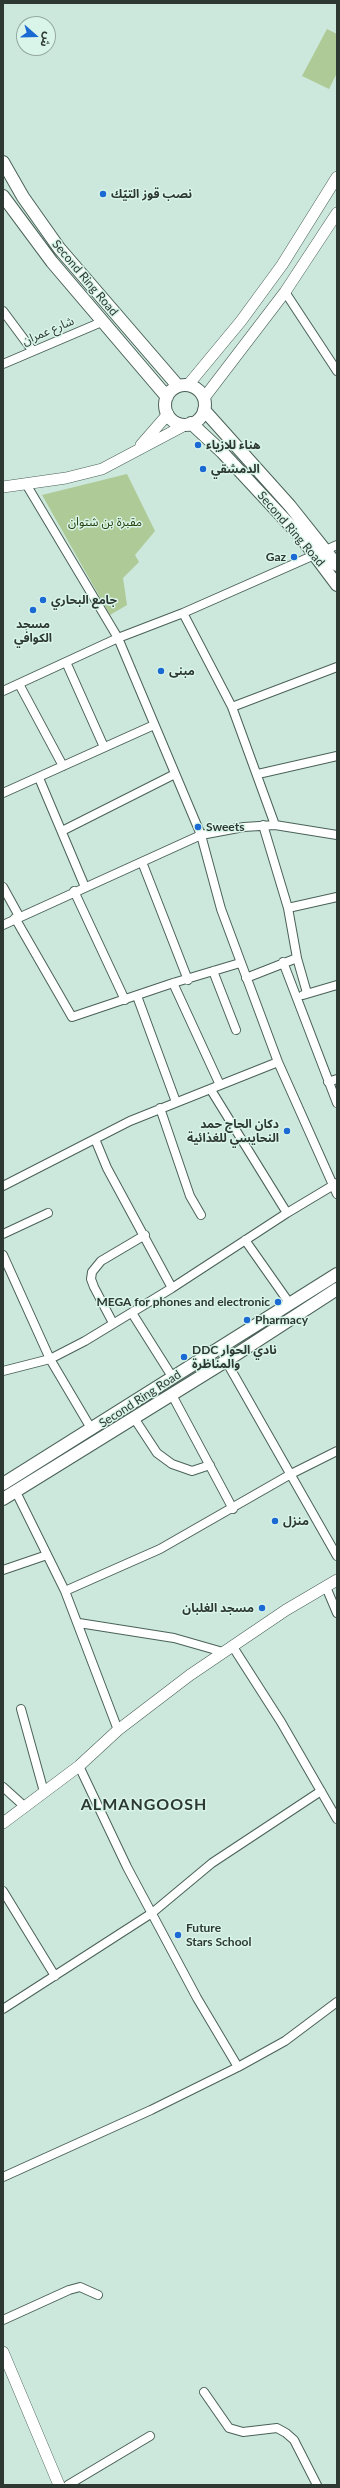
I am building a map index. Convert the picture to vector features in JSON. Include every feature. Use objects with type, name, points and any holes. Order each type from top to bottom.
[{"type":"main road","name":"Second Ring Road","points":[[3,162],[22,197],[59,248],[183,386]]},
{"type":"main road","points":[[189,424],[174,421],[168,414],[165,405],[167,397],[183,386],[241,321],[282,265],[337,178]]},
{"type":"main road","name":"Second Ring Road","points":[[3,196],[52,262],[104,321],[167,397]]},
{"type":"main road","points":[[3,487],[90,472],[115,463],[139,449],[199,419],[204,404],[285,292],[337,213]]},
{"type":"main road","points":[[183,386],[198,389],[204,404]]},
{"type":"main road","name":"Second Ring Road","points":[[204,404],[327,550],[337,565]]},
{"type":"main road","points":[[139,449],[168,414]]},
{"type":"main road","name":"Second Ring Road","points":[[189,424],[327,550],[337,585]]},
{"type":"main road","points":[[318,1286],[337,1265]]},
{"type":"main road","name":"Second Ring Road","points":[[3,1484],[92,1430],[337,1274]]},
{"type":"main road","name":"Second Ring Road","points":[[3,1499],[172,1395],[335,1291]]},
{"type":"main road","points":[[3,1823],[79,1766],[118,1730],[286,1610],[337,1580]]},
{"type":"main road","points":[[3,2352],[59,2485]]},
{"type":"street","points":[[285,292],[337,371]]},
{"type":"street","points":[[3,311],[32,350]]},
{"type":"street","name":"شارع عمران","points":[[3,364],[32,350],[104,321]]},
{"type":"street","points":[[26,484],[118,638],[201,836],[211,878],[240,963],[278,1062],[335,1184],[337,1194]]},
{"type":"street","points":[[3,691],[118,638],[183,614],[327,550]]},
{"type":"street","points":[[183,614],[232,707],[258,774],[275,825]]},
{"type":"street","points":[[66,662],[104,747]]},
{"type":"street","points":[[232,707],[337,667]]},
{"type":"street","points":[[19,684],[63,766]]},
{"type":"street","points":[[3,793],[154,725]]},
{"type":"street","points":[[258,774],[337,756]]},
{"type":"street","points":[[62,831],[175,774]]},
{"type":"street","points":[[39,778],[86,887]]},
{"type":"street","points":[[263,825],[288,908],[297,958],[307,993]]},
{"type":"street","points":[[3,924],[74,891],[201,836],[263,825],[275,825],[337,835]]},
{"type":"street","points":[[142,862],[188,980]]},
{"type":"street","points":[[3,887],[17,917],[70,1016],[76,1018],[172,983],[188,980],[240,963]]},
{"type":"street","points":[[74,891],[125,1000]]},
{"type":"street","points":[[288,908],[337,897]]},
{"type":"street","points":[[246,978],[283,962],[297,958]]},
{"type":"street","points":[[283,962],[337,1103]]},
{"type":"street","points":[[213,971],[236,1030]]},
{"type":"street","points":[[172,983],[220,1084]]},
{"type":"street","points":[[297,999],[307,993],[337,985]]},
{"type":"street","points":[[136,996],[159,1052],[176,1102]]},
{"type":"street","points":[[3,1186],[160,1108],[211,1090],[220,1084],[278,1062]]},
{"type":"street","points":[[328,1082],[337,1079]]},
{"type":"street","points":[[211,1090],[287,1213]]},
{"type":"street","points":[[160,1108],[190,1196],[202,1215]]},
{"type":"street","points":[[95,1139],[107,1168],[145,1235],[172,1288]]},
{"type":"street","points":[[3,1371],[50,1359],[132,1313],[287,1213],[335,1184]]},
{"type":"street","points":[[3,1234],[48,1213]]},
{"type":"street","points":[[113,1323],[94,1287],[91,1279],[92,1272],[101,1261],[145,1235]]},
{"type":"street","points":[[245,1240],[290,1304]]},
{"type":"street","points":[[3,1255],[50,1359],[92,1430]]},
{"type":"street","points":[[132,1313],[173,1378]]},
{"type":"street","points":[[226,1361],[337,1556]]},
{"type":"street","points":[[172,1395],[233,1509]]},
{"type":"street","points":[[134,1418],[157,1453],[172,1464],[192,1471],[210,1465]]},
{"type":"street","points":[[65,1591],[160,1549],[233,1509],[291,1474],[337,1451]]},
{"type":"street","points":[[16,1492],[65,1591],[79,1623],[118,1730]]},
{"type":"street","points":[[3,1570],[47,1555]]},
{"type":"street","points":[[326,1587],[337,1613]]},
{"type":"street","points":[[79,1623],[174,1638],[228,1650],[281,1722],[337,1820]]},
{"type":"street","points":[[22,1709],[44,1792]]},
{"type":"street","points":[[79,1766],[152,1913],[197,1998],[238,2067]]},
{"type":"street","points":[[3,1787],[24,1806]]},
{"type":"street","points":[[3,2009],[152,1913],[212,1862],[321,1791]]},
{"type":"street","points":[[3,1891],[55,1976]]},
{"type":"street","points":[[3,2177],[151,2110],[238,2067],[285,2041],[337,2002]]},
{"type":"street","points":[[3,2320],[68,2290],[80,2287],[98,2295]]},
{"type":"street","points":[[204,2392],[229,2428],[243,2432],[278,2428],[286,2433],[294,2440],[317,2485]]},
{"type":"street","points":[[68,2485],[150,2436]]},
{"type":"green space","points":[[327,29],[337,34],[337,73],[329,89],[302,76]]},
{"type":"green space","name":"مقبرة بن شتوان","points":[[127,474],[155,531],[135,555],[139,562],[123,578],[127,605],[110,615],[42,495]]},
{"type":"place","name":"نصب قوز التيّك","points":[[103,194]]},
{"type":"place","name":"هناء للازياء","points":[[198,445]]},
{"type":"place","name":"الدمشقي","points":[[203,469]]},
{"type":"place","name":"Gaz","points":[[294,557]]},
{"type":"place","name":"جامع البحاري","points":[[43,600]]},
{"type":"place","name":"مسجد الكوافي","points":[[33,610]]},
{"type":"place","name":"مبنى","points":[[161,671]]},
{"type":"place","name":"Sweets","points":[[198,827]]},
{"type":"place","name":"دكان الحاج حمد النحايسي للغذائية","points":[[287,1131]]},
{"type":"place","name":"MEGA for phones and electronic","points":[[278,1302]]},
{"type":"place","name":"Pharmacy","points":[[247,1320]]},
{"type":"place","name":"DDC نادي الحوار والمناظرة","points":[[184,1357]]},
{"type":"place","name":"منزل","points":[[275,1521]]},
{"type":"place","name":"مسجد الغلبان","points":[[262,1608]]},
{"type":"place","name":"Future Stars School","points":[[178,1935]]},
{"type":"district","name":"ALMANGOOSH","points":[[144,1805]]}]
